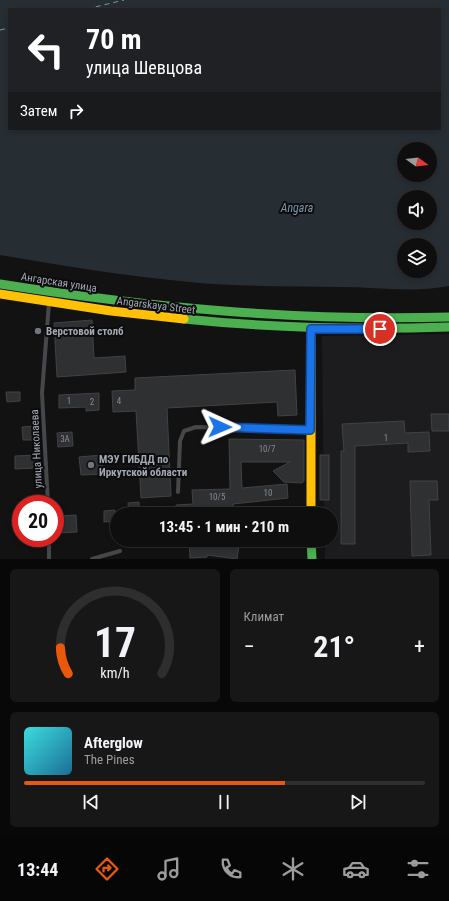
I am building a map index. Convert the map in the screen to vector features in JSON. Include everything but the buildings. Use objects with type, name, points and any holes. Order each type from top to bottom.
[{"type":"main road","name":"Ангарская улица","points":[[0,284],[178,310],[307,317],[449,317]]},
{"type":"main road","name":"Angarskaya Street","points":[[0,294],[188,321],[311,329],[449,327]]},
{"type":"main road","points":[[311,329],[311,507]]},
{"type":"main road","points":[[311,547],[312,559]]},
{"type":"lane","name":"улица Николаева","points":[[48,495],[42,393],[49,302]]},
{"type":"lane","points":[[178,492],[180,441],[184,430],[188,428],[310,430]]},
{"type":"lane","points":[[49,547],[49,559]]},
{"type":"lane","points":[[92,559],[120,551]]},
{"type":"shaded area","points":[[449,334],[449,559],[325,559],[325,547],[338,547],[338,507],[324,507],[322,336]]},
{"type":"water","name":"Angara","points":[[0,0],[449,0],[449,286],[408,289],[246,286],[165,280],[0,255]]},
{"type":"ferry route","points":[[91,8],[124,0]]},
{"type":"ferry route","points":[[0,30],[8,28]]},
{"type":"traffic: fast","points":[[0,284],[112,300],[224,311],[336,317],[449,317]]},
{"type":"traffic: fast","points":[[184,319],[316,328],[449,327]]},
{"type":"traffic: fast","points":[[311,547],[312,559]]},
{"type":"traffic: slow","points":[[0,294],[111,311],[184,319]]},
{"type":"traffic: slow","points":[[311,329],[311,507]]},
{"type":"place","name":"Верстовой столб","points":[[38,331]]},
{"type":"place","name":"МЭУ ГИБДД по Иркутской области","points":[[91,465]]},
{"type":"route","points":[[220,427],[310,430],[311,329],[380,329]]}]
